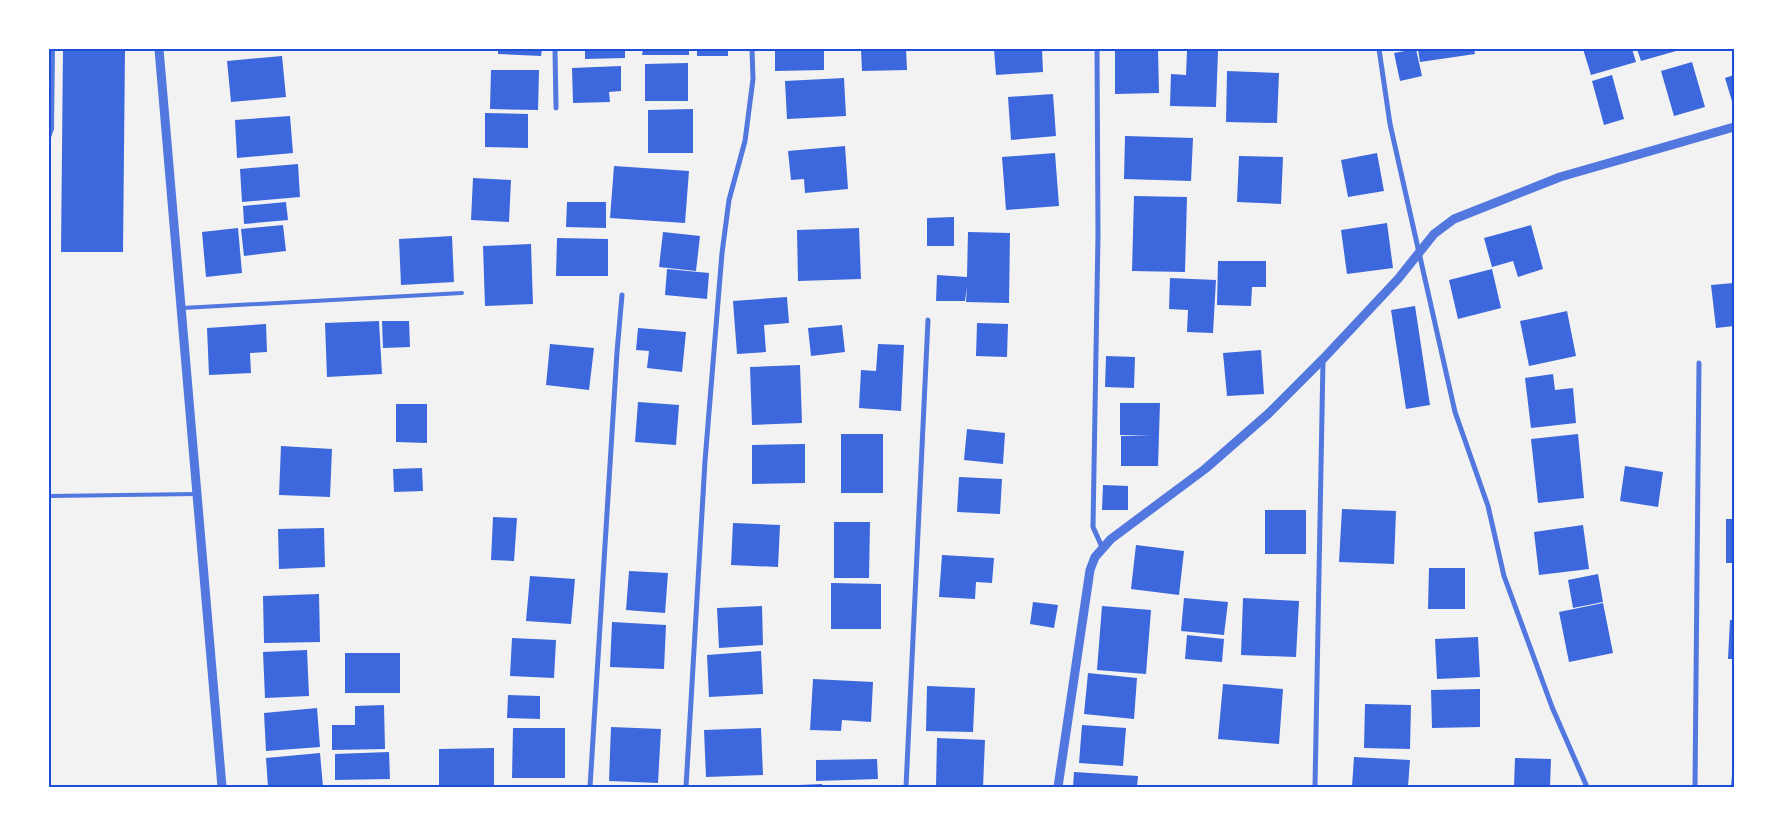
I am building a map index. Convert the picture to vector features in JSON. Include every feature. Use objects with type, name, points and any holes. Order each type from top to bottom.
[{"type":"street","points":[[159,49],[222,787]]},
{"type":"street","points":[[555,49],[556,108]]},
{"type":"street","points":[[686,787],[705,461],[722,253],[729,200],[745,141],[753,79],[752,49]]},
{"type":"street","points":[[1096,49],[1098,235],[1093,527],[1102,548]]},
{"type":"street","points":[[1379,49],[1390,124],[1455,412],[1488,506],[1504,576],[1552,707],[1587,787]]},
{"type":"street","points":[[1058,787],[1090,570],[1102,548],[1118,532],[1205,468],[1268,414],[1398,279],[1434,234],[1454,219],[1560,177],[1734,127]]},
{"type":"street","points":[[590,787],[616,352],[622,295]]},
{"type":"street","points":[[906,787],[928,320]]},
{"type":"street","points":[[1315,787],[1323,359]]},
{"type":"street","points":[[1695,787],[1698,363]]},
{"type":"lane","points":[[49,137],[52,129],[52,49]]},
{"type":"lane","points":[[182,308],[462,292]]},
{"type":"lane","points":[[49,496],[197,494]]},
{"type":"building","points":[[63,49],[125,49],[123,252],[61,252]]},
{"type":"building","points":[[498,49],[542,49],[541,56],[498,54]]},
{"type":"building","points":[[585,49],[625,49],[625,58],[585,59]]},
{"type":"building","points":[[643,49],[689,49],[689,55],[642,55]]},
{"type":"building","points":[[697,49],[728,49],[728,56],[697,56]]},
{"type":"building","points":[[775,49],[824,49],[824,70],[775,71]]},
{"type":"building","points":[[861,49],[906,49],[907,70],[862,71]]},
{"type":"building","points":[[994,49],[1042,49],[1043,72],[996,75]]},
{"type":"building","points":[[1158,49],[1159,93],[1115,94],[1115,50]]},
{"type":"building","points":[[1416,49],[1422,76],[1400,81],[1394,53]]},
{"type":"building","points":[[1418,49],[1474,49],[1475,54],[1420,62]]},
{"type":"building","points":[[1583,49],[1632,49],[1636,62],[1591,75]]},
{"type":"building","points":[[1637,49],[1683,49],[1641,61]]},
{"type":"building","points":[[1187,51],[1218,51],[1216,107],[1170,106],[1171,74],[1186,75]]},
{"type":"building","points":[[282,56],[286,97],[231,102],[227,61]]},
{"type":"building","points":[[1692,62],[1705,107],[1674,116],[1661,71]]},
{"type":"building","points":[[688,63],[688,101],[645,101],[645,64]]},
{"type":"building","points":[[621,66],[621,91],[609,92],[610,102],[573,103],[572,68]]},
{"type":"building","points":[[491,70],[539,70],[538,110],[490,109]]},
{"type":"building","points":[[1227,71],[1279,73],[1277,123],[1226,122]]},
{"type":"building","points":[[1612,75],[1624,119],[1604,125],[1592,81]]},
{"type":"building","points":[[1734,75],[1734,108],[1725,78]]},
{"type":"building","points":[[844,78],[846,116],[787,119],[785,81]]},
{"type":"building","points":[[1053,94],[1056,136],[1011,140],[1008,97]]},
{"type":"building","points":[[693,109],[693,153],[648,153],[648,110]]},
{"type":"building","points":[[485,113],[528,114],[528,148],[485,147]]},
{"type":"building","points":[[290,116],[293,153],[237,158],[235,120]]},
{"type":"building","points":[[1125,136],[1193,138],[1191,181],[1124,179]]},
{"type":"building","points":[[845,146],[848,189],[805,193],[804,179],[791,180],[788,151]]},
{"type":"building","points":[[1055,153],[1059,206],[1006,210],[1002,157]]},
{"type":"building","points":[[1377,153],[1384,191],[1348,197],[1341,160]]},
{"type":"building","points":[[1239,156],[1283,157],[1281,204],[1237,202]]},
{"type":"building","points":[[298,164],[300,197],[242,202],[240,169]]},
{"type":"building","points":[[614,166],[689,171],[685,223],[610,218]]},
{"type":"building","points":[[473,178],[511,180],[509,222],[471,220]]},
{"type":"building","points":[[1134,196],[1187,197],[1185,272],[1132,271]]},
{"type":"building","points":[[286,202],[288,220],[244,224],[243,206]]},
{"type":"building","points":[[567,202],[606,202],[606,228],[566,227]]},
{"type":"building","points":[[954,217],[954,246],[927,246],[927,218]]},
{"type":"building","points":[[1387,223],[1393,268],[1347,274],[1341,230]]},
{"type":"building","points":[[283,225],[286,251],[244,256],[241,229]]},
{"type":"building","points":[[1531,225],[1543,269],[1518,277],[1513,261],[1492,267],[1484,238]]},
{"type":"building","points":[[238,228],[242,273],[206,277],[202,232]]},
{"type":"building","points":[[859,228],[861,279],[798,281],[797,230]]},
{"type":"building","points":[[663,232],[700,236],[696,271],[659,267]]},
{"type":"building","points":[[968,232],[1010,233],[1009,303],[966,302],[967,287],[965,301],[936,301],[937,275],[967,277]]},
{"type":"building","points":[[452,236],[454,282],[401,285],[399,239]]},
{"type":"building","points":[[557,238],[608,239],[608,276],[556,276]]},
{"type":"building","points":[[531,244],[533,304],[485,306],[483,246]]},
{"type":"building","points":[[1218,261],[1266,261],[1266,287],[1252,287],[1251,306],[1217,305]]},
{"type":"building","points":[[667,269],[709,273],[707,299],[665,295]]},
{"type":"building","points":[[1492,269],[1501,308],[1458,319],[1449,280]]},
{"type":"building","points":[[1170,278],[1216,280],[1213,333],[1187,332],[1188,310],[1169,309]]},
{"type":"building","points":[[1734,283],[1734,326],[1716,328],[1711,285]]},
{"type":"building","points":[[787,297],[789,323],[764,325],[766,352],[737,354],[733,301]]},
{"type":"building","points":[[1415,306],[1430,405],[1406,409],[1391,310]]},
{"type":"building","points":[[1567,311],[1576,356],[1529,366],[1520,321]]},
{"type":"building","points":[[379,321],[382,374],[327,377],[325,323]]},
{"type":"building","points":[[382,321],[409,321],[410,347],[383,348]]},
{"type":"building","points":[[977,323],[1008,324],[1007,357],[976,356]]},
{"type":"building","points":[[266,324],[267,352],[250,353],[251,373],[209,375],[207,328]]},
{"type":"building","points":[[842,325],[845,352],[811,356],[808,328]]},
{"type":"building","points":[[638,328],[686,332],[682,372],[647,368],[649,351],[636,350]]},
{"type":"building","points":[[550,344],[594,348],[589,390],[546,385]]},
{"type":"building","points":[[878,344],[904,345],[901,411],[859,408],[861,370],[876,371]]},
{"type":"building","points":[[1261,350],[1264,394],[1227,396],[1223,353]]},
{"type":"building","points":[[1106,356],[1135,357],[1134,388],[1105,387]]},
{"type":"building","points":[[800,365],[802,423],[752,425],[750,367]]},
{"type":"building","points":[[1553,374],[1555,390],[1573,388],[1576,423],[1531,428],[1525,378]]},
{"type":"building","points":[[638,402],[679,405],[676,445],[635,442]]},
{"type":"building","points":[[1120,403],[1160,403],[1158,466],[1121,466],[1121,436],[1151,435],[1120,435]]},
{"type":"building","points":[[396,404],[427,404],[427,443],[396,442]]},
{"type":"building","points":[[967,429],[1005,433],[1003,464],[964,460]]},
{"type":"building","points":[[841,434],[883,434],[883,493],[841,493]]},
{"type":"building","points":[[1578,434],[1584,498],[1538,503],[1531,439]]},
{"type":"building","points":[[805,444],[805,483],[752,484],[752,445]]},
{"type":"building","points":[[281,446],[332,449],[330,497],[279,495]]},
{"type":"building","points":[[1625,466],[1663,472],[1658,507],[1620,501]]},
{"type":"building","points":[[422,468],[423,491],[394,492],[393,469]]},
{"type":"building","points":[[959,477],[1002,479],[1000,514],[957,512]]},
{"type":"building","points":[[1103,485],[1128,486],[1128,510],[1102,510]]},
{"type":"building","points":[[1342,509],[1396,511],[1394,564],[1339,562]]},
{"type":"building","points":[[1265,510],[1306,510],[1306,554],[1265,554]]},
{"type":"building","points":[[493,517],[517,518],[514,561],[491,560]]},
{"type":"building","points":[[1726,519],[1734,519],[1734,563],[1726,563]]},
{"type":"building","points":[[834,522],[870,522],[869,578],[834,578]]},
{"type":"building","points":[[733,523],[780,525],[778,567],[731,565]]},
{"type":"building","points":[[1583,525],[1589,569],[1539,575],[1534,532]]},
{"type":"building","points":[[324,528],[325,567],[279,569],[278,529]]},
{"type":"building","points":[[1136,545],[1184,551],[1179,595],[1131,589]]},
{"type":"building","points":[[942,555],[994,558],[992,583],[976,582],[975,599],[939,597]]},
{"type":"building","points":[[1429,568],[1465,568],[1465,609],[1428,609]]},
{"type":"building","points":[[629,571],[668,573],[665,613],[626,610]]},
{"type":"building","points":[[1598,574],[1603,602],[1573,608],[1568,580]]},
{"type":"building","points":[[530,576],[575,579],[571,624],[526,621]]},
{"type":"building","points":[[831,583],[881,584],[881,629],[831,629]]},
{"type":"building","points":[[319,594],[320,642],[264,643],[263,596]]},
{"type":"building","points":[[1184,598],[1228,602],[1224,635],[1181,631]]},
{"type":"building","points":[[1243,598],[1299,601],[1296,657],[1241,655]]},
{"type":"building","points":[[1033,602],[1058,605],[1054,628],[1030,624]]},
{"type":"building","points":[[1603,603],[1613,653],[1569,662],[1559,612]]},
{"type":"building","points":[[762,606],[763,645],[719,648],[717,608]]},
{"type":"building","points":[[1102,606],[1151,610],[1146,674],[1097,670]]},
{"type":"building","points":[[1730,620],[1734,620],[1734,659],[1728,659]]},
{"type":"building","points":[[612,622],[666,625],[664,669],[610,667]]},
{"type":"building","points":[[1187,635],[1224,639],[1222,662],[1185,659]]},
{"type":"building","points":[[1478,637],[1480,677],[1437,679],[1435,639]]},
{"type":"building","points":[[512,638],[556,640],[554,678],[510,676]]},
{"type":"building","points":[[307,650],[309,696],[265,698],[263,652]]},
{"type":"building","points":[[761,651],[763,694],[709,697],[707,655]]},
{"type":"building","points":[[345,653],[400,653],[400,693],[345,693]]},
{"type":"building","points":[[1088,673],[1137,678],[1134,719],[1084,714]]},
{"type":"building","points":[[813,679],[873,682],[871,722],[842,720],[841,731],[810,730]]},
{"type":"building","points":[[1223,684],[1283,689],[1279,744],[1218,739]]},
{"type":"building","points":[[927,686],[975,688],[973,732],[926,731]]},
{"type":"building","points":[[1480,689],[1480,727],[1432,728],[1431,690]]},
{"type":"building","points":[[508,695],[540,696],[540,719],[507,718]]},
{"type":"building","points":[[1365,704],[1411,705],[1410,749],[1364,748]]},
{"type":"building","points":[[384,705],[385,749],[332,750],[332,725],[355,725],[355,706]]},
{"type":"building","points":[[317,708],[320,747],[266,751],[264,713]]},
{"type":"building","points":[[1082,725],[1126,728],[1123,766],[1079,763]]},
{"type":"building","points":[[611,727],[661,729],[658,783],[609,781]]},
{"type":"building","points":[[513,728],[565,728],[565,778],[512,778]]},
{"type":"building","points":[[761,728],[763,775],[706,777],[704,730]]},
{"type":"building","points":[[937,738],[985,740],[983,787],[936,787]]},
{"type":"building","points":[[494,748],[494,786],[439,787],[439,749]]},
{"type":"building","points":[[389,752],[390,779],[335,780],[335,754]]},
{"type":"building","points":[[320,753],[323,787],[268,787],[266,758]]},
{"type":"building","points":[[1354,757],[1410,760],[1408,787],[1352,787]]},
{"type":"building","points":[[1515,758],[1551,759],[1550,787],[1514,787]]},
{"type":"building","points":[[877,759],[878,779],[816,781],[816,760]]},
{"type":"building","points":[[1733,764],[1734,787],[1731,787]]},
{"type":"building","points":[[1074,772],[1138,776],[1137,787],[1073,787]]},
{"type":"building","points":[[822,784],[822,787],[800,787],[799,785]]}]
